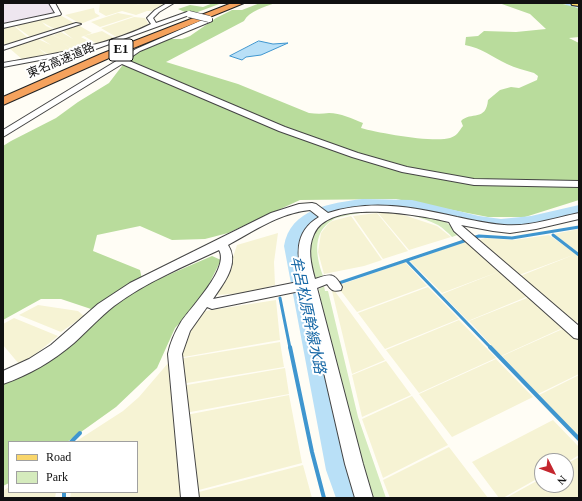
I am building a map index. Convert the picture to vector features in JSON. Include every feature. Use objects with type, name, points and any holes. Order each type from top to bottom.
[{"type":"highway","name":"東名高速道路","points":[[3,95],[164,28],[230,3]]},
{"type":"highway","name":"東名高速道路","points":[[3,101],[112,54],[240,3]]},
{"type":"highway","points":[[50,69],[131,38],[164,28]]},
{"type":"main road","points":[[575,3],[579,4]]},
{"type":"street","points":[[3,26],[61,15],[52,3]]},
{"type":"street","points":[[153,26],[154,23],[150,18],[157,10],[171,3]]},
{"type":"street","points":[[3,65],[91,49],[186,14],[210,20],[146,46],[3,134]]},
{"type":"street","points":[[3,48],[78,24],[71,20]]},
{"type":"street","points":[[122,61],[282,129],[355,155],[406,170],[426,175],[474,182],[579,184]]},
{"type":"street","points":[[3,378],[43,358],[64,343],[90,318],[116,298],[140,284],[278,214],[298,207],[312,206],[323,213],[355,209],[398,208],[490,227],[510,229],[579,216]]},
{"type":"street","points":[[323,213],[309,231],[304,244],[304,260],[309,286],[364,498]]},
{"type":"street","points":[[454,220],[458,228],[579,334]]},
{"type":"street","points":[[190,498],[174,354],[187,325],[215,289],[226,263],[226,252],[221,244]]},
{"type":"street","points":[[205,302],[212,304],[292,287],[309,286],[330,279],[334,284]]},
{"type":"shaded area","points":[[3,3],[50,3],[56,13],[3,25]]},
{"type":"shaded area","points":[[100,3],[142,3],[131,7],[143,3],[167,3],[152,11],[147,11],[136,15],[122,11],[106,16],[99,12]]},
{"type":"shaded area","points":[[94,8],[95,13],[100,16],[83,23],[79,23],[65,15]]},
{"type":"shaded area","points":[[118,13],[134,16],[100,27],[91,22]]},
{"type":"shaded area","points":[[60,15],[76,24],[58,31],[42,22],[46,26],[57,31],[33,39],[14,25]]},
{"type":"shaded area","points":[[134,17],[145,18],[149,25],[118,38],[101,28]]},
{"type":"shaded area","points":[[13,25],[27,37],[32,39],[8,46],[3,43],[3,27]]},
{"type":"shaded area","points":[[78,25],[92,33],[81,37],[98,46],[75,51],[61,42],[73,50],[49,55],[38,48],[47,55],[23,60],[8,47],[38,39],[51,45],[40,38],[52,35],[65,41],[53,35],[61,32],[73,39],[63,31]]},
{"type":"shaded area","points":[[102,31],[116,39],[99,45],[84,36]]},
{"type":"shaded area","points":[[390,212],[437,226],[451,237],[409,250],[378,213]]},
{"type":"shaded area","points":[[377,213],[408,251],[383,259],[353,216]]},
{"type":"shaded area","points":[[351,216],[382,260],[364,266],[324,274],[318,252],[321,233],[332,221]]},
{"type":"shaded area","points":[[579,229],[579,253],[554,234]]},
{"type":"shaded area","points":[[278,233],[274,262],[275,285],[245,293],[217,295],[226,278],[237,245]]},
{"type":"shaded area","points":[[549,235],[576,254],[519,275],[479,240],[485,238],[514,240]]},
{"type":"shaded area","points":[[469,240],[503,270],[442,293],[410,261]]},
{"type":"shaded area","points":[[576,254],[579,256],[579,321],[574,323],[520,276]]},
{"type":"shaded area","points":[[405,262],[427,286],[357,312],[337,286]]},
{"type":"shaded area","points":[[503,270],[531,295],[468,321],[442,294]]},
{"type":"shaded area","points":[[428,287],[459,319],[385,349],[358,313]]},
{"type":"shaded area","points":[[334,290],[385,360],[352,374],[332,291]]},
{"type":"shaded area","points":[[532,296],[567,326],[501,356],[469,321]]},
{"type":"shaded area","points":[[276,300],[280,340],[178,358],[192,324],[205,311]]},
{"type":"shaded area","points":[[38,305],[78,311],[84,316],[61,332],[19,315]]},
{"type":"shaded area","points":[[14,318],[58,336],[32,357],[19,364],[3,345],[3,324]]},
{"type":"shaded area","points":[[459,320],[496,358],[419,393],[386,350]]},
{"type":"shaded area","points":[[567,327],[579,337],[579,374],[538,394],[502,356]]},
{"type":"shaded area","points":[[280,342],[284,367],[181,384],[178,359]]},
{"type":"shaded area","points":[[496,359],[533,397],[452,437],[419,394]]},
{"type":"shaded area","points":[[386,361],[411,395],[362,417],[352,375]]},
{"type":"shaded area","points":[[169,362],[184,498],[70,498],[71,493],[138,493],[138,441],[77,441],[123,411],[139,397]]},
{"type":"shaded area","points":[[285,368],[289,394],[185,413],[181,386]]},
{"type":"shaded area","points":[[579,375],[579,437],[539,395]]},
{"type":"shaded area","points":[[289,395],[302,463],[195,491],[186,415]]},
{"type":"shaded area","points":[[412,396],[448,445],[383,478],[362,419]]},
{"type":"shaded area","points":[[553,420],[579,447],[579,455],[574,458],[574,453],[534,453],[534,481],[503,498],[499,498],[472,462]]},
{"type":"shaded area","points":[[449,447],[488,498],[390,498],[383,480]]},
{"type":"shaded area","points":[[579,457],[579,498],[506,498],[534,482],[534,493],[574,493],[574,460]]},
{"type":"shaded area","points":[[303,465],[312,498],[196,498],[195,493]]},
{"type":"shaded area","points":[[8,488],[8,493],[56,493],[55,498],[3,498],[3,491]]},
{"type":"green space","points":[[213,3],[222,3],[195,13],[187,13],[178,9],[190,5],[203,7]]},
{"type":"green space","points":[[260,3],[275,3],[253,12],[244,21],[166,62],[238,84],[309,113],[338,114],[363,123],[361,128],[392,135],[432,139],[450,138],[454,136],[463,126],[461,121],[465,118],[481,114],[487,107],[488,100],[500,90],[511,87],[519,88],[537,80],[538,76],[534,73],[510,65],[482,50],[465,45],[466,37],[478,36],[484,31],[516,32],[546,29],[530,14],[499,3],[553,3],[573,6],[579,9],[579,37],[569,38],[579,43],[579,200],[525,217],[488,217],[396,199],[300,200],[228,233],[205,239],[172,240],[140,226],[97,235],[93,251],[140,270],[142,279],[91,309],[61,299],[41,299],[3,320],[3,146],[56,118],[78,102],[109,83],[128,58],[142,49],[164,39],[182,39],[190,36],[216,18],[232,10],[242,10]]},
{"type":"green space","points":[[385,210],[436,218],[446,222],[460,234],[452,237],[438,225],[401,213],[361,213],[336,218],[328,223],[319,236],[317,251],[323,276],[320,280],[313,280],[308,260],[311,235],[327,218],[353,212]]},
{"type":"green space","points":[[212,256],[221,260],[201,300],[175,328],[157,368],[116,407],[68,441],[8,441],[8,484],[3,486],[3,382],[143,286]]},
{"type":"green space","points":[[324,286],[325,291],[328,291],[358,417],[386,498],[370,498],[329,347],[319,289]]},
{"type":"water","points":[[259,41],[273,44],[288,43],[261,55],[246,57],[242,60],[230,56]]},
{"type":"waterway","points":[[569,3],[579,6]]},
{"type":"waterway","name":"牟呂松原幹線水路","points":[[349,498],[339,470],[293,249],[293,244],[298,230],[309,219],[324,211],[342,206],[362,204],[381,203],[412,205],[468,219],[501,224],[531,221],[579,210]]},
{"type":"waterway","points":[[472,238],[479,236],[512,238],[579,227]]},
{"type":"waterway","points":[[553,235],[579,255]]},
{"type":"waterway","points":[[336,284],[467,240]]},
{"type":"waterway","points":[[407,261],[491,348]]},
{"type":"waterway","points":[[280,298],[290,348]]},
{"type":"waterway","points":[[290,347],[312,452],[324,498]]},
{"type":"waterway","points":[[490,347],[579,439]]},
{"type":"waterway","points":[[72,441],[80,433]]},
{"type":"waterway","points":[[64,493],[64,498]]}]
